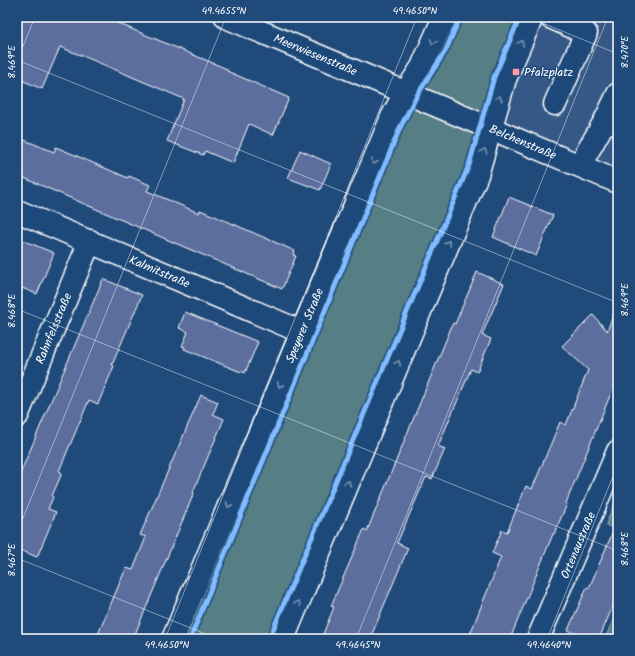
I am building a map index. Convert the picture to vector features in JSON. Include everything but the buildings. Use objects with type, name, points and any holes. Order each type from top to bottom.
[{"type":"street","name":"Meerwiesenstraße","points":[[226,17],[405,92]]},
{"type":"street","name":"Speyerer Straße","points":[[173,639],[392,117],[405,92],[422,67],[444,17]]},
{"type":"street","points":[[283,639],[477,175],[504,79],[532,17]]},
{"type":"street","points":[[550,17],[586,33],[555,104]]},
{"type":"street","name":"Belchenstraße","points":[[405,92],[618,182]]},
{"type":"street","points":[[580,165],[612,121],[618,94]]},
{"type":"street","name":"Kalmitstraße","points":[[17,210],[302,332]]},
{"type":"street","name":"Rahnfelsstraße","points":[[17,416],[90,241]]},
{"type":"street","name":"Ortenaustraße","points":[[538,639],[618,451]]},
{"type":"shaded area","points":[[532,17],[618,17],[618,182],[490,128]]},
{"type":"green space","points":[[444,17],[532,17],[477,175],[268,639],[188,639],[302,332]]},
{"type":"green space","points":[[614,504],[618,506],[618,530],[606,525]]},
{"type":"green space","points":[[618,608],[618,639],[605,639]]},
{"type":"cycle path","points":[[190,639],[400,128],[416,97],[446,50],[460,17]]},
{"type":"cycle path","points":[[269,639],[469,165],[494,77],[520,17]]},
{"type":"place","name":"Pfalzplatz","points":[[516,72]]}]
